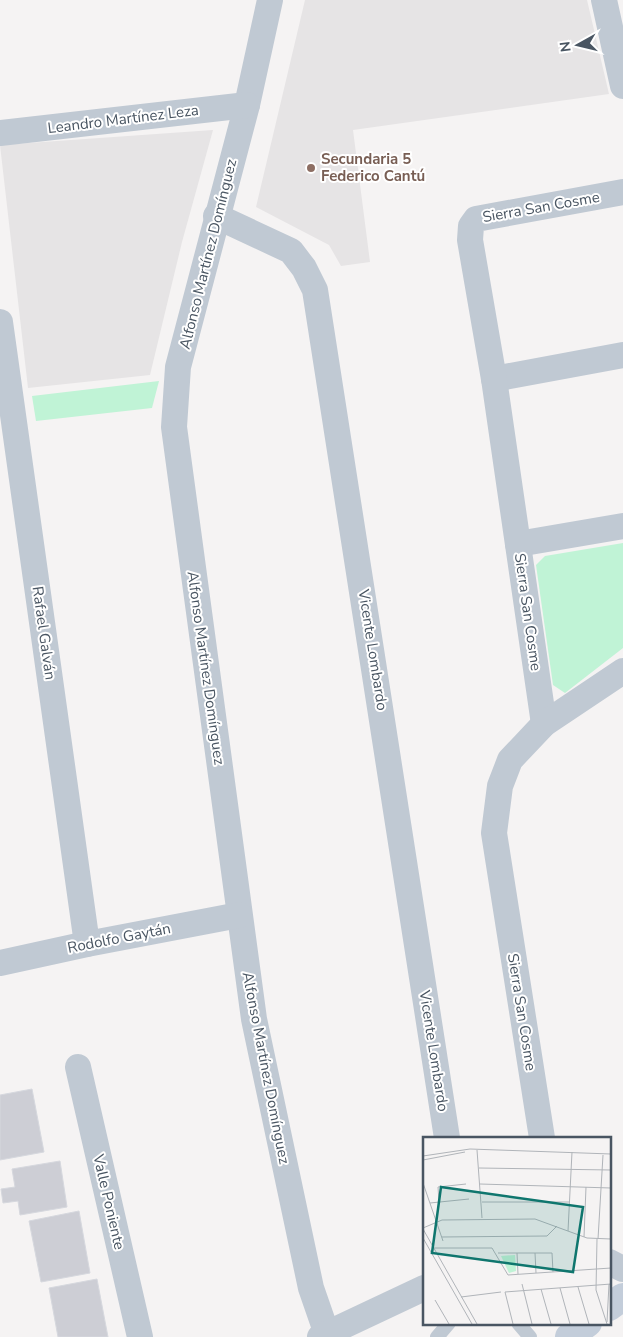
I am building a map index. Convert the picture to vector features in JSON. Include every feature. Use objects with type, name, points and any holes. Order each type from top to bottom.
[{"type":"main road","points":[[610,1306],[623,1296]]},
{"type":"street","name":"Alfonso Martínez Domínguez","points":[[270,0],[247,105],[216,216],[178,367],[174,427],[238,915],[254,1019],[311,1288],[324,1336]]},
{"type":"street","points":[[604,0],[623,86]]},
{"type":"street","name":"Leandro Martínez Leza","points":[[0,133],[247,105]]},
{"type":"street","name":"Sierra San Cosme","points":[[542,1137],[494,833],[500,786],[510,760],[544,724],[494,379],[470,240],[471,226],[476,219],[623,192]]},
{"type":"street","name":"Vicente Lombardo","points":[[216,216],[291,251],[304,268],[315,290],[447,1137]]},
{"type":"street","name":"Rafael Galván","points":[[0,322],[87,944]]},
{"type":"street","points":[[494,379],[623,355]]},
{"type":"street","points":[[518,544],[623,526]]},
{"type":"street","points":[[544,724],[623,671]]},
{"type":"street","name":"Rodolfo Gaytán","points":[[0,963],[238,915]]},
{"type":"street","name":"Valle Poniente","points":[[78,1067],[140,1337]]},
{"type":"street","points":[[610,1262],[623,1269]]},
{"type":"street","points":[[324,1336],[423,1288]]},
{"type":"lane","points":[[437,1337],[448,1324]]},
{"type":"lane","points":[[519,1324],[530,1337]]},
{"type":"shaded area","name":"Secundaria 5 Federico Cantú","points":[[305,0],[587,0],[609,94],[353,130],[370,262],[341,266],[329,245],[256,207]]},
{"type":"shaded area","points":[[213,130],[182,242],[150,375],[28,388],[0,145]]},
{"type":"green space","points":[[159,381],[152,408],[36,421],[32,396]]},
{"type":"green space","points":[[623,543],[623,648],[565,693],[553,685],[536,565],[545,556]]},
{"type":"building","points":[[32,1089],[44,1152],[0,1160],[0,1095]]},
{"type":"building","points":[[60,1161],[67,1207],[20,1215],[18,1201],[3,1203],[1,1189],[15,1187],[12,1169]]},
{"type":"building","points":[[79,1211],[90,1273],[41,1282],[29,1221]]},
{"type":"building","points":[[97,1279],[108,1337],[58,1337],[49,1288]]},
{"type":"place","name":"Secundaria 5 Federico Cantú","points":[[311,168]]}]
